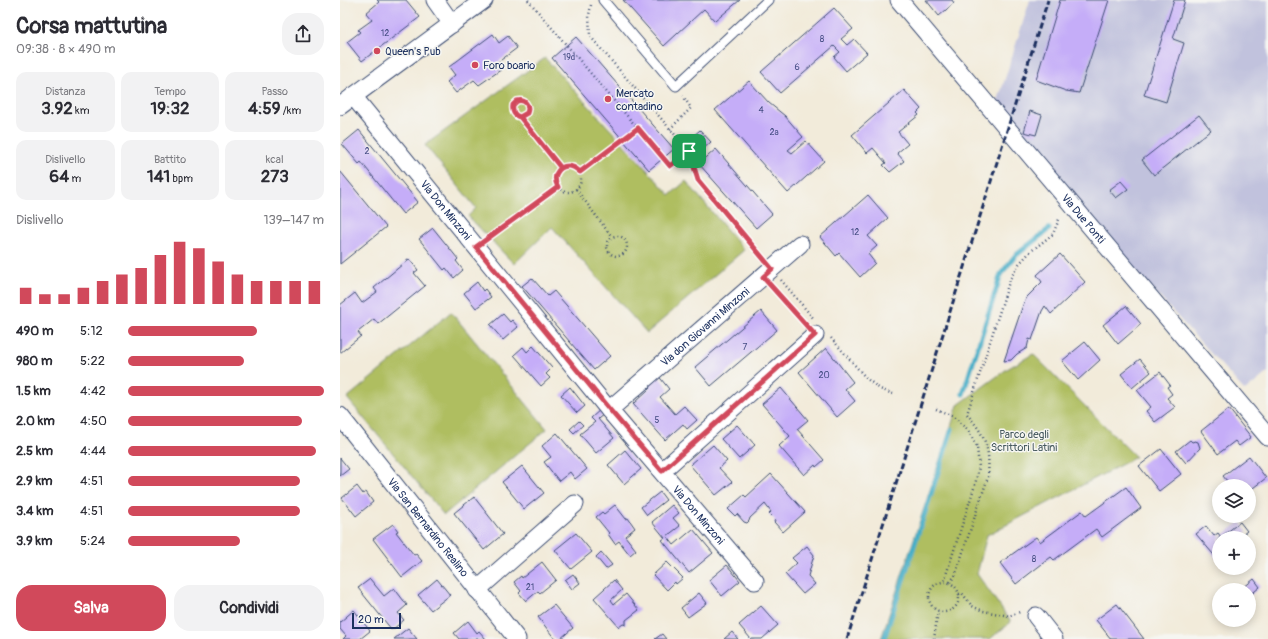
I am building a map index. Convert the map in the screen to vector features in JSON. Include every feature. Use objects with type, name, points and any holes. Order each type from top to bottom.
[{"type":"street","points":[[435,0],[452,24]]},
{"type":"street","points":[[346,101],[484,0]]},
{"type":"street","name":"Via Due Ponti","points":[[899,0],[1268,437]]},
{"type":"street","name":"Via Don Minzoni","points":[[346,101],[476,247],[610,410],[755,581]]},
{"type":"street","name":"Via don Giovanni Minzoni","points":[[610,410],[800,244]]},
{"type":"street","points":[[662,471],[815,335]]},
{"type":"street","name":"Via San Bernardino Realino","points":[[340,416],[476,590],[517,639]]},
{"type":"street","points":[[476,590],[575,504]]},
{"type":"street","points":[[1029,613],[1054,639]]},
{"type":"lane","points":[[603,0],[676,86],[768,0]]},
{"type":"path","points":[[528,0],[670,166],[689,151]]},
{"type":"path","points":[[591,0],[589,15],[590,36],[689,151],[698,180],[815,335]]},
{"type":"path","points":[[670,129],[691,108],[676,86]]},
{"type":"path","points":[[520,117],[527,113],[528,108],[522,101],[515,103],[513,110],[515,115],[520,117],[561,168]]},
{"type":"path","points":[[580,172],[638,128]]},
{"type":"path","points":[[573,166],[580,172],[580,185],[576,189],[570,192],[565,192],[558,187],[555,179],[561,168],[573,166]]},
{"type":"path","points":[[476,247],[558,187]]},
{"type":"path","points":[[576,189],[612,237]]},
{"type":"path","points":[[950,582],[954,576],[988,477],[989,465],[985,441],[979,429],[967,414],[1010,279],[1019,264],[1030,252],[1053,234],[1064,208],[1071,203]]},
{"type":"path","points":[[612,237],[621,237],[626,241],[626,250],[620,255],[614,255],[609,251],[608,242],[612,237]]},
{"type":"path","points":[[936,409],[953,416],[968,430],[977,447],[979,467],[975,485],[944,581]]},
{"type":"path","points":[[944,581],[950,582],[955,586],[959,594],[957,604],[949,612],[938,611],[930,604],[928,592],[936,583],[944,581]]},
{"type":"path","points":[[959,594],[962,593],[972,606],[983,611],[1009,616],[1029,613]]},
{"type":"path","points":[[934,639],[938,611]]},
{"type":"shaded area","points":[[1030,0],[1268,0],[1268,372],[1245,391],[1067,195],[996,107]]},
{"type":"green space","points":[[545,58],[670,195],[686,181],[744,250],[647,333],[552,227],[514,264],[468,216],[476,208],[425,145]]},
{"type":"green space","points":[[451,312],[547,429],[444,515],[347,398]]},
{"type":"green space","name":"Parco degli Scrittori Latini","points":[[1033,354],[1136,457],[987,535],[977,574],[1011,622],[990,639],[881,639],[958,405],[1007,369]]},
{"type":"building","points":[[377,0],[406,0],[420,17],[362,61],[347,42],[360,32],[358,30],[372,20],[366,13],[379,2]]},
{"type":"building","points":[[623,0],[740,0],[715,21],[704,9],[664,46]]},
{"type":"building","points":[[926,0],[952,0],[954,3],[939,16]]},
{"type":"building","points":[[1060,0],[1109,0],[1079,93],[1066,91],[1036,80]]},
{"type":"building","points":[[1174,0],[1185,0],[1173,39],[1184,43],[1166,102],[1144,95]]},
{"type":"building","points":[[834,8],[853,29],[841,39],[847,45],[854,39],[867,53],[846,71],[834,57],[840,52],[834,46],[780,93],[761,72]]},
{"type":"building","name":"Foro boario","points":[[493,34],[499,43],[508,36],[517,48],[497,63],[502,69],[479,85],[474,80],[456,93],[447,82],[455,75],[449,67]]},
{"type":"building","name":"Mercato contadino","points":[[576,37],[674,149],[649,170],[552,58]]},
{"type":"building","points":[[749,81],[769,103],[785,116],[803,137],[788,150],[792,153],[806,141],[824,161],[788,193],[715,110]]},
{"type":"building","points":[[904,90],[921,109],[917,113],[919,115],[898,132],[908,144],[897,153],[904,161],[890,172],[883,165],[886,163],[873,148],[867,153],[852,135]]},
{"type":"building","points":[[1030,111],[1042,115],[1036,135],[1024,132]]},
{"type":"building","points":[[1199,115],[1211,130],[1154,175],[1142,160]]},
{"type":"building","points":[[359,130],[418,202],[403,214],[361,162],[359,164],[342,144]]},
{"type":"building","points":[[700,130],[711,142],[703,149],[692,137]]},
{"type":"building","points":[[716,149],[772,214],[756,228],[699,164]]},
{"type":"building","points":[[340,171],[386,227],[340,264]]},
{"type":"building","points":[[1121,181],[1128,189],[1116,198],[1109,190]]},
{"type":"building","points":[[868,195],[888,218],[868,236],[877,246],[868,254],[875,263],[860,277],[839,253],[836,256],[820,237]]},
{"type":"building","points":[[433,228],[458,259],[456,261],[463,270],[454,278],[446,268],[444,270],[419,239]]},
{"type":"building","points":[[1060,254],[1085,282],[1051,314],[1045,306],[1032,340],[1029,339],[1027,348],[1011,360],[1004,361],[1023,305],[1027,297],[1042,282],[1037,275]]},
{"type":"building","points":[[409,259],[418,270],[414,273],[425,286],[378,324],[374,319],[358,332],[361,336],[340,353],[340,305],[355,293],[362,303],[377,292],[374,288]]},
{"type":"building","points":[[532,278],[548,296],[554,291],[610,356],[594,370],[522,286]]},
{"type":"building","points":[[477,282],[483,291],[485,289],[491,297],[476,308],[464,293]]},
{"type":"building","points":[[1126,306],[1141,324],[1118,344],[1103,325]]},
{"type":"building","points":[[761,311],[777,330],[711,386],[695,367]]},
{"type":"building","points":[[503,314],[510,322],[512,320],[518,327],[503,340],[490,325]]},
{"type":"building","points":[[1085,342],[1100,360],[1078,380],[1062,361]]},
{"type":"building","points":[[533,346],[552,368],[546,374],[550,378],[541,386],[514,355],[523,347],[527,352]]},
{"type":"building","points":[[826,348],[853,382],[845,389],[855,401],[837,417],[799,372]]},
{"type":"building","points":[[1140,359],[1151,372],[1132,388],[1121,374]]},
{"type":"building","points":[[1160,372],[1170,385],[1167,387],[1172,394],[1167,398],[1175,407],[1155,422],[1146,411],[1151,407],[1137,390]]},
{"type":"building","points":[[657,374],[669,389],[660,397],[675,414],[684,406],[697,420],[687,429],[683,424],[665,440],[633,404],[650,388],[646,383]]},
{"type":"building","points":[[570,387],[585,406],[577,413],[561,395]]},
{"type":"building","points":[[781,388],[808,420],[797,429],[824,460],[816,467],[815,465],[804,475],[779,446],[790,436],[762,404]]},
{"type":"building","points":[[601,409],[605,413],[598,419],[614,438],[596,453],[580,434],[595,422],[591,418]]},
{"type":"building","points":[[1229,409],[1251,437],[1239,446],[1235,441],[1218,454],[1201,431]]},
{"type":"building","points":[[579,421],[583,425],[574,433],[570,429]]},
{"type":"building","points":[[737,425],[755,445],[739,459],[721,439]]},
{"type":"building","points":[[557,433],[587,469],[575,479],[570,472],[559,481],[544,462],[551,457],[542,446]]},
{"type":"building","points":[[1190,440],[1192,442],[1198,442],[1200,448],[1186,463],[1176,451]]},
{"type":"building","points":[[713,445],[727,461],[719,468],[732,482],[716,495],[690,465]]},
{"type":"building","points":[[1161,449],[1181,474],[1159,491],[1139,466]]},
{"type":"building","points":[[625,450],[641,469],[624,484],[608,465]]},
{"type":"building","points":[[1249,456],[1266,478],[1256,486],[1256,479],[1225,479],[1223,476]]},
{"type":"building","points":[[340,458],[349,469],[340,476]]},
{"type":"building","points":[[522,466],[544,493],[524,509],[502,482]]},
{"type":"building","points":[[771,474],[805,512],[783,532],[774,522],[775,520],[769,514],[771,512],[765,504],[750,518],[747,523],[744,522],[737,514],[735,516],[728,509],[744,495],[746,497]]},
{"type":"building","points":[[357,486],[363,494],[366,492],[373,502],[356,516],[342,498]]},
{"type":"building","points":[[1126,487],[1141,508],[1102,537],[1096,529],[1054,560],[1051,557],[1016,584],[1000,563],[1036,537],[1040,542],[1082,511],[1086,516]]},
{"type":"building","points":[[660,492],[666,500],[647,515],[641,507]]},
{"type":"building","points":[[474,497],[503,534],[484,550],[454,513]]},
{"type":"building","points":[[615,505],[626,519],[628,518],[635,528],[625,536],[636,550],[630,555],[619,541],[615,544],[608,534],[609,533],[596,517],[602,512],[604,514]]},
{"type":"building","points":[[672,505],[679,513],[673,518],[680,526],[667,536],[674,545],[693,529],[713,553],[689,573],[662,540],[665,538],[652,522]]},
{"type":"building","points":[[1241,523],[1247,531],[1229,531]]},
{"type":"building","points":[[393,524],[398,531],[396,532],[414,555],[416,554],[422,561],[402,577],[373,539]]},
{"type":"building","points":[[1206,526],[1212,534],[1212,553],[1196,534]]},
{"type":"building","points":[[576,533],[592,552],[571,569],[555,550]]},
{"type":"building","points":[[807,546],[814,555],[808,576],[815,584],[803,594],[785,574],[797,563],[792,558]]},
{"type":"building","points":[[601,552],[612,565],[606,569],[596,557]]},
{"type":"building","points":[[542,562],[556,580],[540,593],[538,591],[526,601],[519,593],[521,591],[514,582],[521,576],[522,578]]},
{"type":"building","points":[[667,562],[683,578],[676,584],[675,582],[667,590],[653,575]]},
{"type":"building","points":[[727,565],[740,581],[722,596],[709,580]]},
{"type":"building","points":[[573,574],[580,583],[572,589],[565,580]]},
{"type":"building","points":[[370,579],[384,596],[394,588],[407,605],[398,613],[404,620],[392,630],[358,588]]},
{"type":"building","points":[[437,579],[450,595],[431,610],[418,595]]},
{"type":"building","points":[[1254,579],[1260,587],[1256,590],[1256,583],[1249,583]]},
{"type":"building","points":[[614,580],[622,590],[611,600],[614,604],[626,594],[639,610],[626,620],[626,625],[623,624],[619,627],[594,598]]},
{"type":"building","points":[[699,593],[707,603],[688,617],[681,608]]},
{"type":"building","points":[[1117,604],[1144,639],[1111,639],[1096,620]]},
{"type":"building","points":[[554,605],[573,628],[560,639],[555,639],[538,617]]},
{"type":"building","points":[[761,606],[778,625],[762,639],[751,639],[739,625]]},
{"type":"building","points":[[354,610],[370,631],[360,639],[343,639],[346,636],[340,629],[340,622]]},
{"type":"building","points":[[468,621],[477,633],[479,631],[486,639],[459,639],[454,633]]},
{"type":"building","points":[[408,628],[417,639],[394,639]]},
{"type":"building","points":[[732,632],[738,639],[724,639]]},
{"type":"building","points":[[662,634],[666,639],[655,639]]},
{"type":"waterway","points":[[963,394],[1001,274],[1015,256],[1049,229]]},
{"type":"waterway","points":[[884,639],[952,429]]},
{"type":"railway","points":[[847,639],[1048,0]]},
{"type":"place","name":"Queen's Pub","points":[[377,51]]},
{"type":"place","name":"Foro boario","points":[[475,65]]},
{"type":"place","name":"Mercato contadino","points":[[608,99]]},
{"type":"route","points":[[689,151],[670,166],[638,128],[580,172],[573,166],[565,166],[561,168],[520,117],[515,115],[512,108],[517,101],[522,101],[528,106],[527,113],[520,117],[540,142],[561,168],[555,179],[558,187],[476,247],[662,471],[815,335],[763,277],[772,269],[698,180],[689,151]]}]
